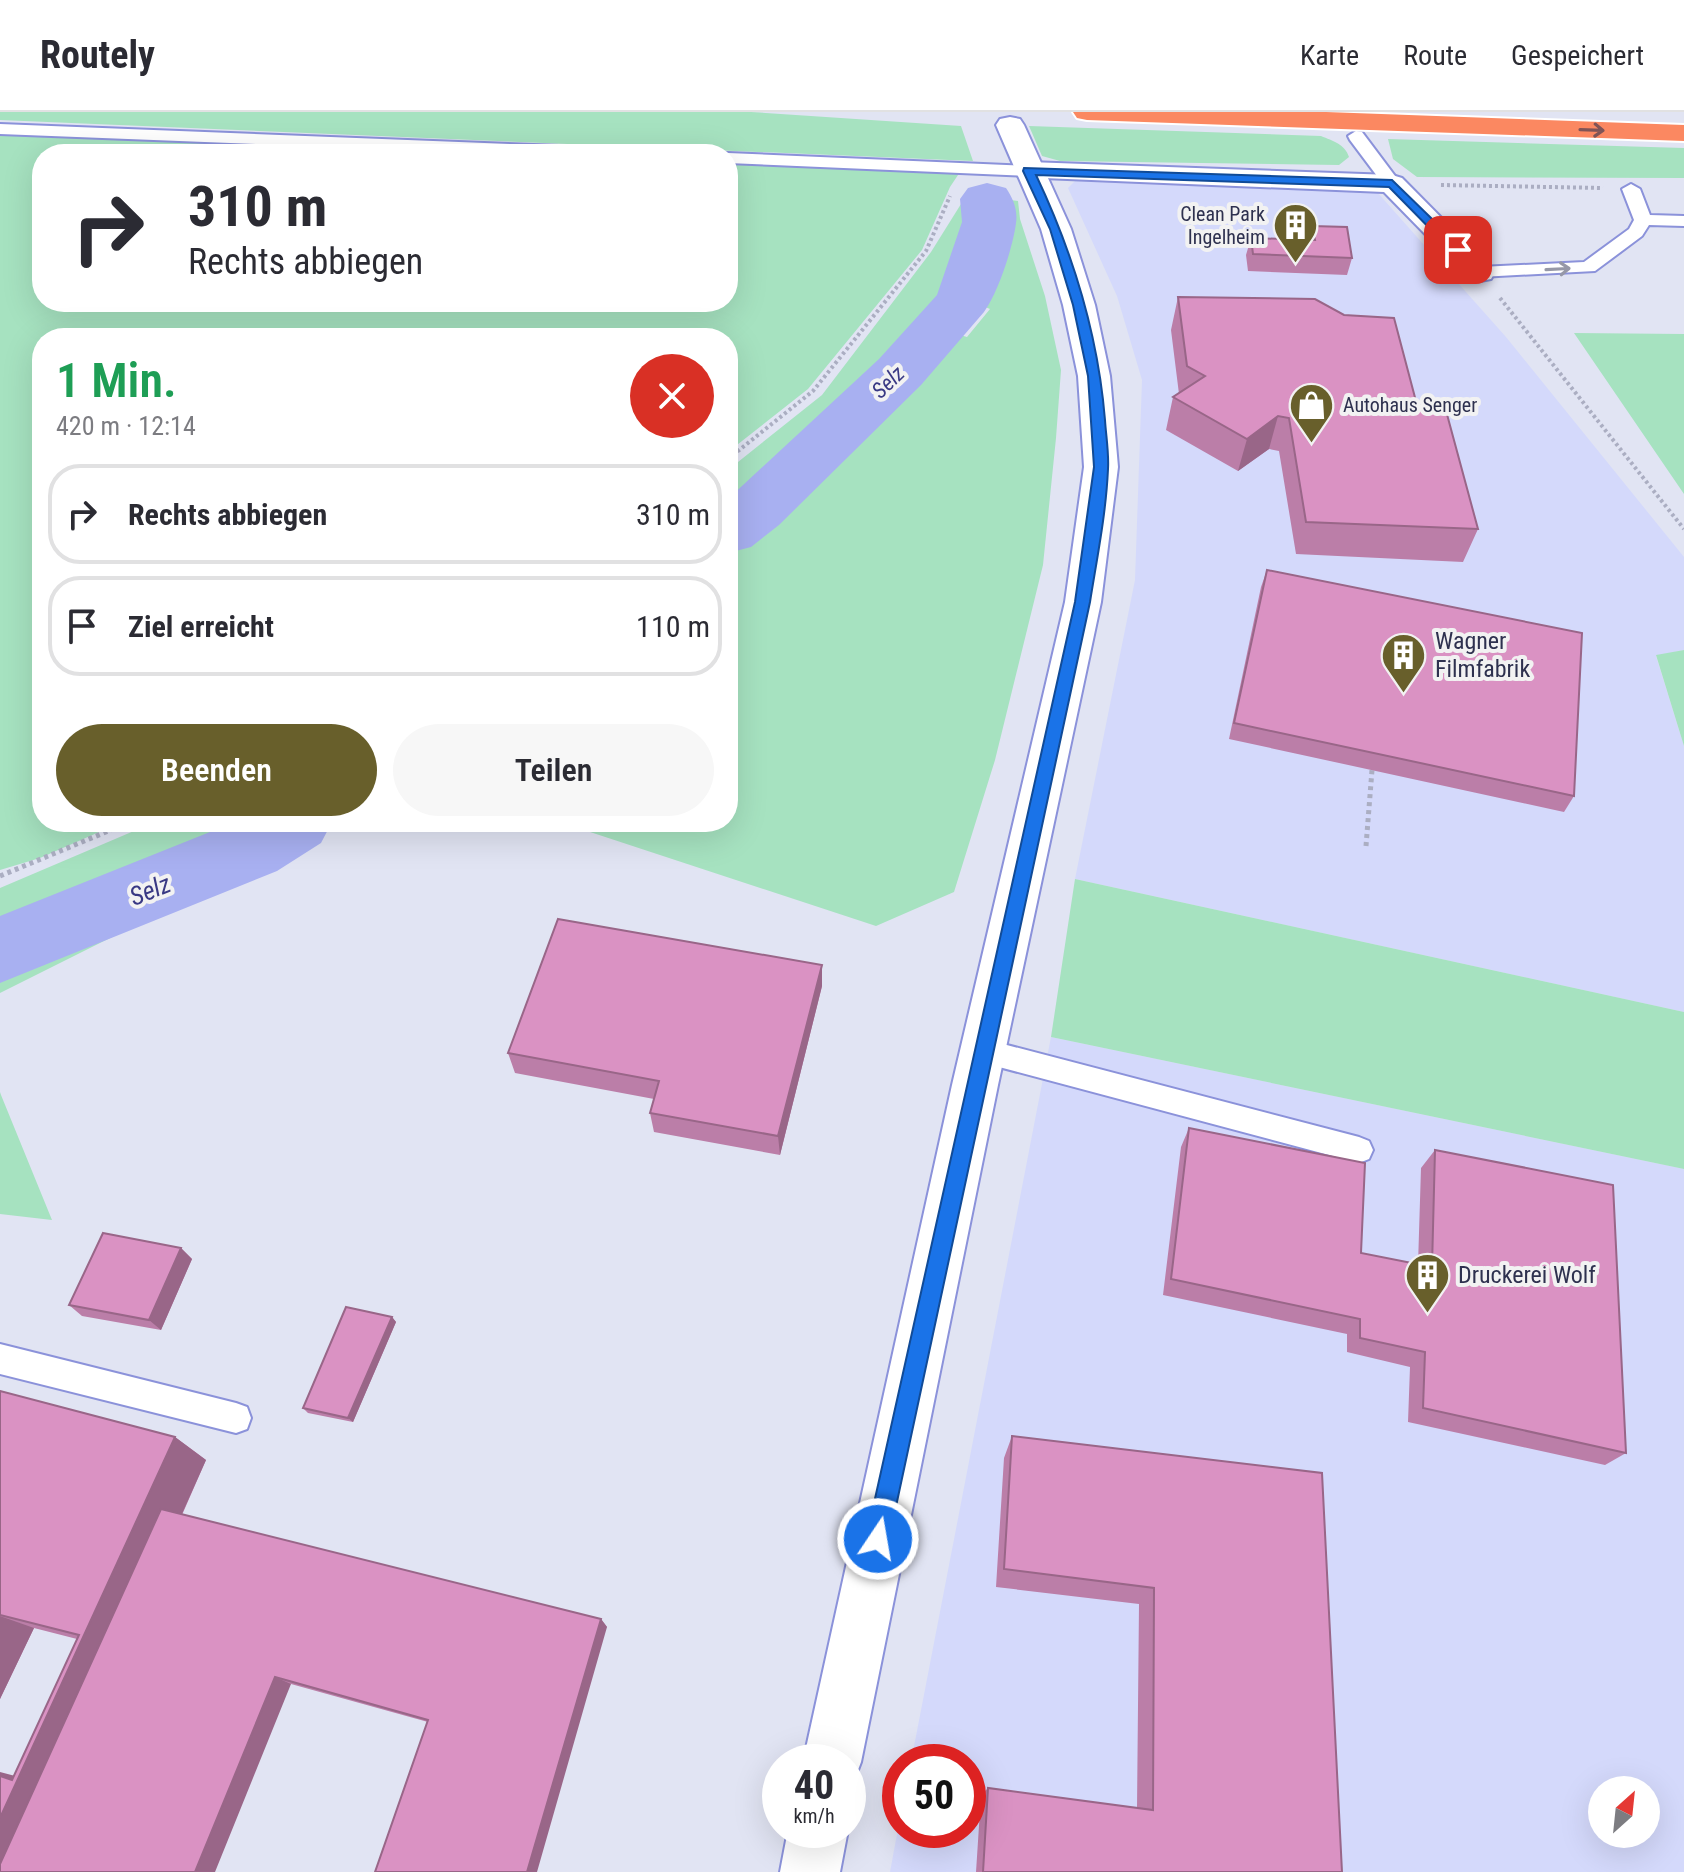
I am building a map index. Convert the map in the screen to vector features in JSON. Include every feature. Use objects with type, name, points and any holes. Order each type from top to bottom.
[{"type":"highway","points":[[1087,112],[1684,133]]},
{"type":"main road","points":[[836,1744],[1083,602],[1101,467],[1094,376],[1079,305],[1056,229],[1010,125]]},
{"type":"main road","points":[[1029,171],[1392,184],[1480,272]]},
{"type":"main road","points":[[810,1872],[815,1848]]},
{"type":"lane","points":[[0,129],[381,144]]},
{"type":"lane","points":[[1356,136],[1392,184]]},
{"type":"lane","points":[[738,158],[1029,171]]},
{"type":"lane","points":[[1631,189],[1643,220]]},
{"type":"lane","points":[[1480,272],[1589,267],[1636,232],[1643,220]]},
{"type":"lane","points":[[1643,220],[1684,221]]},
{"type":"lane","points":[[984,1051],[1359,1150]]},
{"type":"lane","points":[[0,1359],[236,1418]]},
{"type":"path","points":[[738,451],[813,391],[865,327],[926,251],[957,181],[967,167]]},
{"type":"path","points":[[1392,184],[1631,189]]},
{"type":"path","points":[[1480,272],[1684,529]]},
{"type":"path","points":[[1366,846],[1372,770]]},
{"type":"path","points":[[0,876],[106,832]]},
{"type":"shaded area","points":[[1076,180],[1377,192],[1506,337],[1684,557],[1684,650],[1656,656],[1684,746],[1684,1012],[1075,879],[1135,580],[1142,380],[1117,296],[1068,188]]},
{"type":"shaded area","points":[[1051,1037],[1684,1169],[1684,1872],[890,1872],[894,1848],[986,1848],[986,1744],[914,1744]]},
{"type":"green space","points":[[0,112],[751,112],[961,126],[973,161],[738,151],[738,144],[570,144],[0,120]]},
{"type":"green space","points":[[1029,126],[1321,136],[1342,146],[1349,157],[1339,165],[1060,161],[1042,156]]},
{"type":"green space","points":[[0,129],[337,144],[32,144],[32,312],[738,312],[738,162],[960,172],[950,187],[922,250],[808,389],[738,444],[738,328],[32,328],[32,832],[99,832],[40,858],[0,870]]},
{"type":"green space","points":[[1388,139],[1684,148],[1684,178],[1417,177],[1393,159]]},
{"type":"green space","points":[[979,196],[1018,201],[1020,219],[1045,296],[1061,370],[1056,438],[1043,565],[995,760],[954,892],[876,926],[590,832],[738,832],[738,462],[822,395],[931,252],[961,204]],"holes":[[[952,293],[990,309],[967,337],[930,326]]]},
{"type":"green space","points":[[1574,333],[1684,334],[1684,494]]},
{"type":"green space","points":[[1684,650],[1684,746],[1656,655]]},
{"type":"green space","points":[[132,832],[322,832],[0,993],[0,888]]},
{"type":"green space","points":[[1075,879],[1684,1012],[1684,1169],[1051,1037]]},
{"type":"green space","points":[[0,1092],[1,1095],[52,1220],[0,1214]]},
{"type":"building","points":[[1312,226],[1347,227],[1352,258],[1253,254],[1251,238],[1315,240]]},
{"type":"building","name":"Autohaus Senger","points":[[1178,297],[1315,299],[1344,315],[1394,318],[1417,405],[1445,407],[1478,529],[1306,522],[1289,418],[1278,416],[1247,439],[1173,397],[1205,376],[1187,366]]},
{"type":"building","name":"Wagner Filmfabrik","points":[[1267,570],[1582,633],[1574,796],[1234,723]]},
{"type":"building","points":[[558,919],[822,965],[778,1136],[650,1113],[659,1081],[508,1053]]},
{"type":"building","name":"Druckerei Wolf","points":[[1189,1128],[1365,1163],[1361,1253],[1432,1267],[1435,1150],[1613,1185],[1626,1453],[1423,1408],[1425,1352],[1360,1338],[1360,1319],[1171,1279]]},
{"type":"building","points":[[103,1233],[181,1248],[149,1320],[69,1305]]},
{"type":"building","points":[[346,1307],[392,1317],[348,1418],[303,1408]]},
{"type":"building","points":[[0,1391],[175,1437],[0,1818],[0,1776],[12,1780],[79,1635],[0,1615]]},
{"type":"building","points":[[1012,1436],[1322,1473],[1342,1872],[983,1872],[988,1788],[1153,1810],[1154,1588],[1004,1569]]},
{"type":"building","points":[[161,1509],[601,1619],[527,1872],[375,1872],[428,1720],[275,1677],[195,1872],[0,1872],[0,1864]]},
{"type":"waterway","name":"Selz","points":[[738,524],[756,510],[900,372],[964,300],[989,222],[987,199]]},
{"type":"waterway","name":"Selz","points":[[0,950],[250,850],[279,832]]},
{"type":"place","name":"Clean Park Ingelheim","points":[[1296,264]]},
{"type":"place","name":"Autohaus Senger","points":[[1312,444]]},
{"type":"place","name":"Wagner Filmfabrik","points":[[1404,694]]},
{"type":"place","name":"Druckerei Wolf","points":[[1427,1314]]},
{"type":"route","points":[[878,1539],[1083,602],[1094,533],[1101,467],[1094,376],[1079,305],[1056,229],[1029,171],[1392,184],[1458,250]]}]
